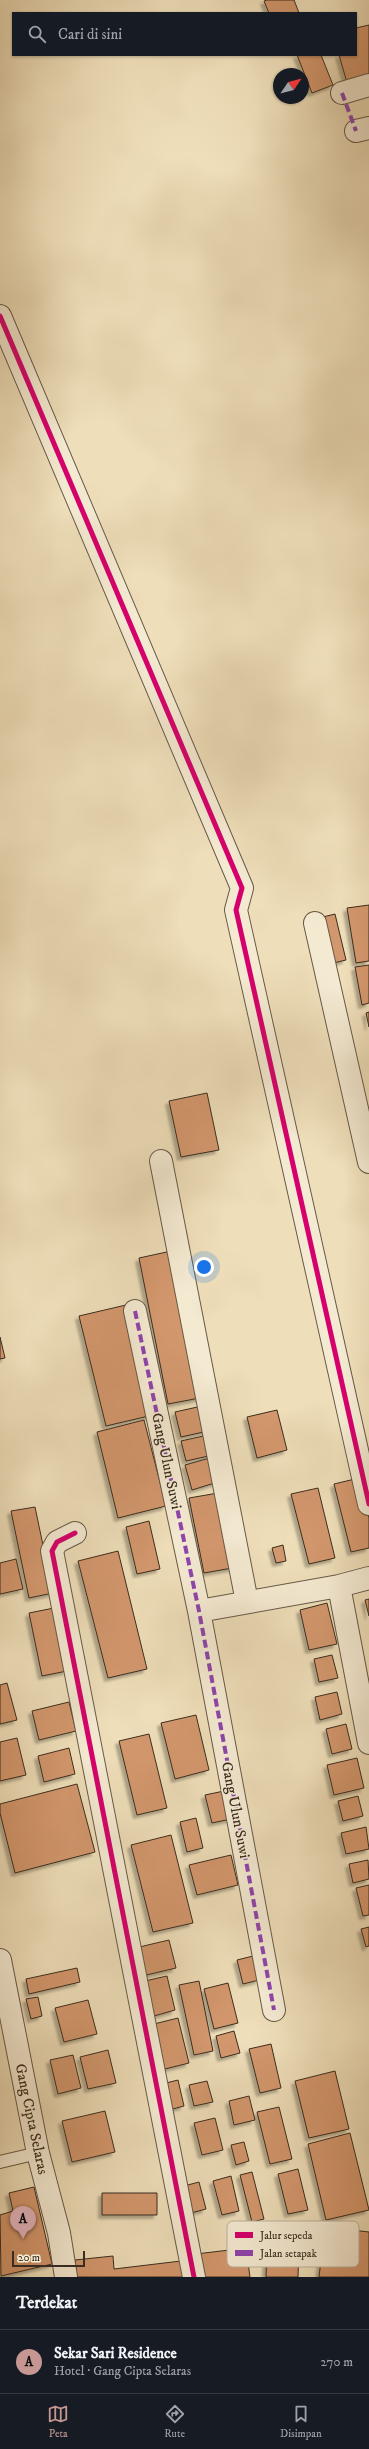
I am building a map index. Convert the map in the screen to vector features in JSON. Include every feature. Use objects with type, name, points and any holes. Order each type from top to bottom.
[{"type":"street","points":[[342,93],[369,85]]},
{"type":"street","points":[[0,316],[242,888],[236,910],[369,1504]]},
{"type":"street","points":[[315,923],[369,1162]]},
{"type":"street","points":[[161,1161],[247,1602]]},
{"type":"street","name":"Gang Ulun Suwi","points":[[135,1311],[199,1611],[274,2010]]},
{"type":"street","points":[[74,1533],[58,1542],[52,1551],[194,2277]]},
{"type":"street","points":[[199,1611],[338,1586],[369,1578]]},
{"type":"street","points":[[338,1586],[369,1743]]},
{"type":"street","name":"Gang Cipta Selaras","points":[[0,1960],[38,2153],[59,2233],[66,2277]]},
{"type":"lane","points":[[0,2162],[38,2153]]},
{"type":"building","points":[[294,0],[299,12],[269,12],[264,1]]},
{"type":"building","points":[[369,25],[369,80],[348,86],[339,56],[357,56],[357,28]]},
{"type":"building","points":[[297,56],[321,56],[333,85],[312,93],[309,85],[309,68],[302,68]]},
{"type":"building","points":[[369,905],[369,961],[356,963],[347,908]]},
{"type":"building","points":[[335,914],[346,960],[329,964],[319,918]]},
{"type":"building","points":[[369,965],[369,1003],[362,1005],[355,967]]},
{"type":"building","points":[[369,1012],[369,1027],[366,1013]]},
{"type":"building","points":[[207,1093],[219,1150],[181,1157],[169,1101]]},
{"type":"building","points":[[176,1250],[205,1397],[168,1404],[139,1258]]},
{"type":"building","points":[[126,1305],[153,1415],[106,1426],[79,1316]]},
{"type":"building","points":[[0,1337],[5,1358],[0,1359]]},
{"type":"building","points":[[202,1406],[208,1431],[181,1437],[175,1412]]},
{"type":"building","points":[[277,1410],[287,1450],[257,1458],[247,1417]]},
{"type":"building","points":[[144,1420],[166,1506],[118,1518],[97,1432]]},
{"type":"building","points":[[208,1435],[213,1455],[186,1461],[181,1441]]},
{"type":"building","points":[[213,1457],[221,1481],[192,1490],[185,1465]]},
{"type":"building","points":[[359,1478],[369,1518],[369,1548],[351,1552],[334,1484]]},
{"type":"building","points":[[318,1488],[335,1558],[309,1564],[291,1494]]},
{"type":"building","points":[[224,1492],[238,1567],[204,1573],[189,1498]]},
{"type":"building","points":[[35,1507],[53,1593],[29,1598],[11,1511]]},
{"type":"building","points":[[149,1521],[160,1569],[137,1574],[126,1527]]},
{"type":"building","points":[[283,1545],[286,1561],[276,1563],[272,1548]]},
{"type":"building","points":[[118,1551],[147,1669],[108,1678],[78,1561]]},
{"type":"building","points":[[16,1559],[23,1589],[0,1594],[0,1563]]},
{"type":"building","points":[[369,1599],[369,1616],[365,1600]]},
{"type":"building","points":[[327,1603],[337,1644],[309,1650],[300,1610]]},
{"type":"building","points":[[54,1608],[67,1671],[42,1676],[29,1613]]},
{"type":"building","points":[[332,1655],[338,1678],[319,1682],[314,1659]]},
{"type":"building","points":[[7,1683],[17,1720],[0,1724],[0,1685]]},
{"type":"building","points":[[337,1692],[342,1714],[320,1720],[315,1697]]},
{"type":"building","points":[[69,1702],[76,1731],[39,1740],[32,1711]]},
{"type":"building","points":[[196,1715],[209,1770],[175,1779],[161,1723]]},
{"type":"building","points":[[346,1724],[352,1749],[332,1754],[326,1729]]},
{"type":"building","points":[[149,1734],[167,1808],[137,1815],[119,1741]]},
{"type":"building","points":[[17,1738],[26,1775],[0,1781],[0,1742]]},
{"type":"building","points":[[69,1748],[75,1774],[44,1782],[38,1756]]},
{"type":"building","points":[[357,1758],[364,1788],[334,1795],[327,1765]]},
{"type":"building","points":[[77,1784],[95,1852],[15,1873],[0,1813],[0,1804]]},
{"type":"building","points":[[224,1791],[231,1819],[212,1823],[205,1795]]},
{"type":"building","points":[[358,1796],[363,1816],[343,1821],[338,1801]]},
{"type":"building","points":[[196,1818],[203,1848],[187,1852],[180,1822]]},
{"type":"building","points":[[366,1827],[369,1849],[346,1854],[341,1833]]},
{"type":"building","points":[[171,1835],[193,1923],[153,1932],[131,1845]]},
{"type":"building","points":[[231,1855],[238,1885],[197,1895],[189,1865]]},
{"type":"building","points":[[368,1860],[369,1879],[353,1883],[349,1864]]},
{"type":"building","points":[[369,1885],[369,1915],[363,1916],[356,1888]]},
{"type":"building","points":[[369,1927],[369,1946],[366,1947],[361,1929]]},
{"type":"building","points":[[169,1940],[176,1968],[142,1976],[135,1948]]},
{"type":"building","points":[[253,1956],[259,1980],[243,1984],[237,1960]]},
{"type":"building","points":[[77,1968],[80,1982],[29,1994],[26,1979]]},
{"type":"building","points":[[167,1976],[175,2010],[154,2016],[145,1981]]},
{"type":"building","points":[[199,1981],[213,2051],[194,2055],[179,1985]]},
{"type":"building","points":[[228,1983],[238,2023],[214,2029],[204,1989]]},
{"type":"building","points":[[38,1997],[42,2016],[31,2019],[26,1999]]},
{"type":"building","points":[[88,2000],[97,2034],[64,2042],[55,2008]]},
{"type":"building","points":[[178,2018],[189,2063],[161,2070],[150,2025]]},
{"type":"building","points":[[234,2031],[240,2053],[221,2058],[216,2036]]},
{"type":"building","points":[[271,2044],[281,2088],[260,2093],[249,2049]]},
{"type":"building","points":[[108,2050],[116,2083],[88,2089],[80,2057]]},
{"type":"building","points":[[73,2055],[81,2088],[58,2094],[50,2060]]},
{"type":"building","points":[[335,2071],[349,2129],[309,2138],[295,2081]]},
{"type":"building","points":[[178,2080],[184,2106],[169,2110],[162,2084]]},
{"type":"building","points":[[207,2081],[213,2102],[194,2106],[189,2085]]},
{"type":"building","points":[[249,2096],[255,2120],[234,2125],[229,2101]]},
{"type":"building","points":[[279,2107],[292,2159],[270,2164],[257,2112]]},
{"type":"building","points":[[105,2111],[115,2152],[72,2162],[62,2121]]},
{"type":"building","points":[[215,2118],[223,2150],[202,2155],[194,2123]]},
{"type":"building","points":[[350,2133],[369,2210],[326,2220],[308,2144]]},
{"type":"building","points":[[244,2142],[249,2161],[236,2165],[231,2145]]},
{"type":"building","points":[[298,2169],[308,2210],[288,2214],[278,2174]]},
{"type":"building","points":[[252,2172],[264,2219],[252,2221],[240,2175]]},
{"type":"building","points":[[231,2176],[239,2211],[222,2215],[213,2181]]},
{"type":"building","points":[[199,2182],[206,2209],[191,2213],[184,2186]]},
{"type":"building","points":[[34,2187],[52,2264],[1,2276],[0,2215],[13,2211],[9,2193]]},
{"type":"building","points":[[102,2193],[157,2193],[157,2215],[102,2215]]},
{"type":"building","points":[[359,2231],[369,2232],[369,2277],[319,2277],[320,2267],[359,2267]]},
{"type":"building","points":[[227,2250],[227,2267],[249,2267],[250,2277],[199,2277],[196,2254]]},
{"type":"building","points":[[113,2256],[114,2269],[181,2261],[183,2277],[77,2277],[75,2260]]},
{"type":"building","points":[[266,2267],[298,2267],[298,2277],[266,2277]]},
{"type":"marked path","points":[[342,93],[356,131]]},
{"type":"marked path","points":[[135,1311],[199,1611],[274,2010]]},
{"type":"cycle path","points":[[0,316],[242,888],[236,910],[369,1504]]},
{"type":"cycle path","points":[[75,1533],[57,1542],[52,1551],[194,2277]]},
{"type":"place","name":"Sekar Sari Residence","points":[[23,2239]]}]
